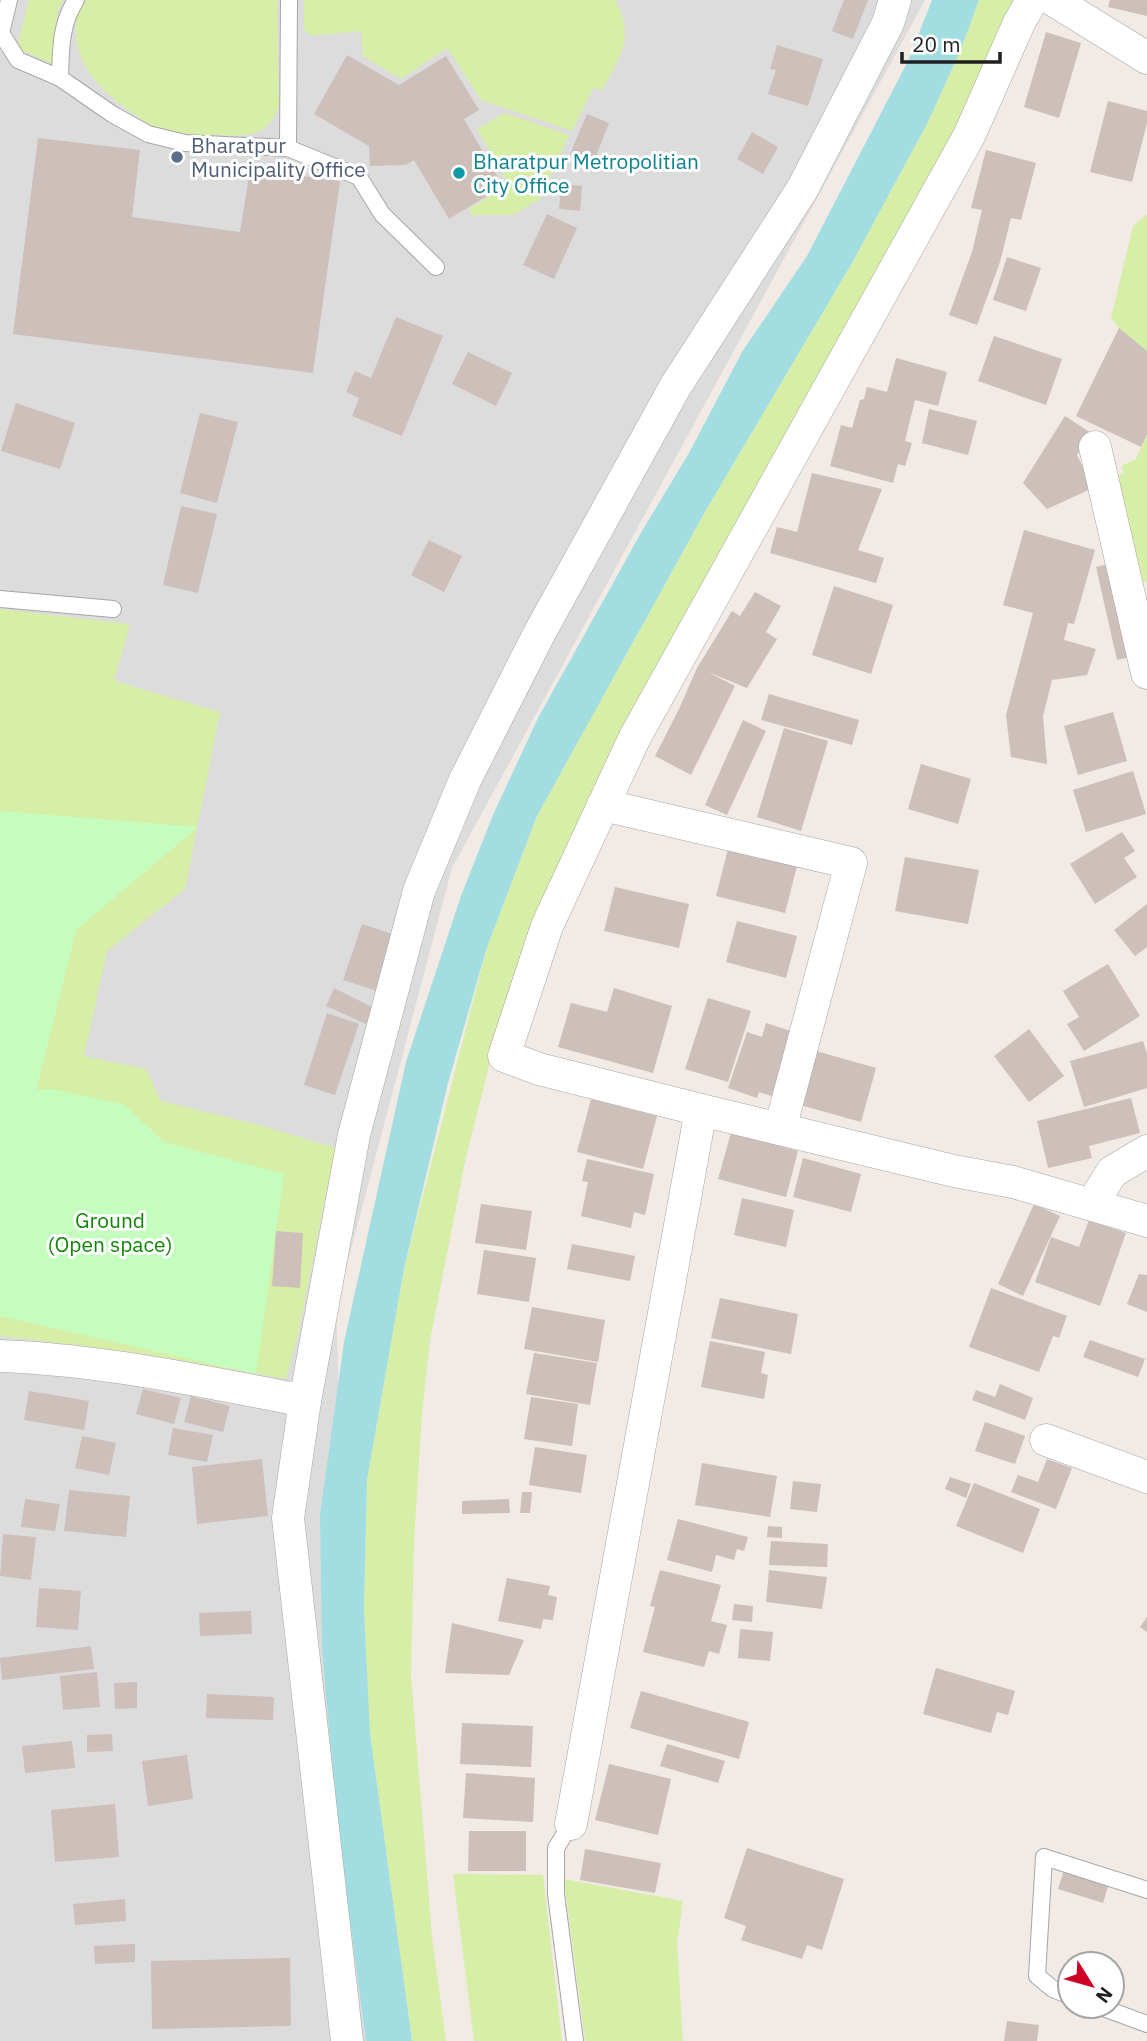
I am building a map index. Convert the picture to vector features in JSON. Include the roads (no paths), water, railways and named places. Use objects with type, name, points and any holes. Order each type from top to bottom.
[{"type":"street","points":[[347,2041],[288,1518],[305,1401],[354,1135],[419,891],[465,780],[546,622],[675,387],[803,188],[888,23],[895,0]]},
{"type":"street","points":[[1032,0],[1018,23],[970,136],[635,737],[547,926],[504,1056],[540,1069],[701,1110],[954,1171],[1013,1182],[1147,1221]]},
{"type":"street","points":[[1053,0],[1147,58]]},
{"type":"street","points":[[1095,447],[1147,673]]},
{"type":"street","points":[[603,805],[851,863],[780,1129]]},
{"type":"street","points":[[571,1824],[701,1110]]},
{"type":"street","points":[[1092,1204],[1112,1171],[1147,1151]]},
{"type":"street","points":[[0,1356],[49,1358],[157,1372],[305,1401]]},
{"type":"street","points":[[1046,1440],[1143,1467]]},
{"type":"lane","points":[[9,0],[1,33],[18,60],[60,78],[112,114],[148,134],[185,143],[288,148],[359,177],[382,214],[436,267]]},
{"type":"lane","points":[[60,78],[62,31],[68,12],[76,0]]},
{"type":"lane","points":[[288,148],[289,0]]},
{"type":"lane","points":[[0,600],[113,609]]},
{"type":"lane","points":[[571,1824],[556,1848],[556,1894],[575,2041]]},
{"type":"lane","points":[[1056,1990],[1037,1976],[1044,1857],[1147,1890]]},
{"type":"lane","points":[[1126,2016],[1147,2024]]},
{"type":"water","points":[[932,0],[979,0],[961,49],[928,122],[852,263],[706,510],[537,816],[487,947],[448,1083],[404,1269],[367,1480],[364,1609],[370,1733],[412,2041],[366,2041],[337,1822],[322,1648],[320,1515],[344,1342],[406,1062],[461,896],[493,815],[538,718],[642,531],[689,453],[742,352],[807,256],[908,61]]},
{"type":"place","name":"Bharatpur Municipality Office","points":[[177,157]]},
{"type":"place","name":"Bharatpur Metropolitian City Office","points":[[459,173]]},
{"type":"park label","name":"Ground (Open space)","points":[[110,1232]]}]
